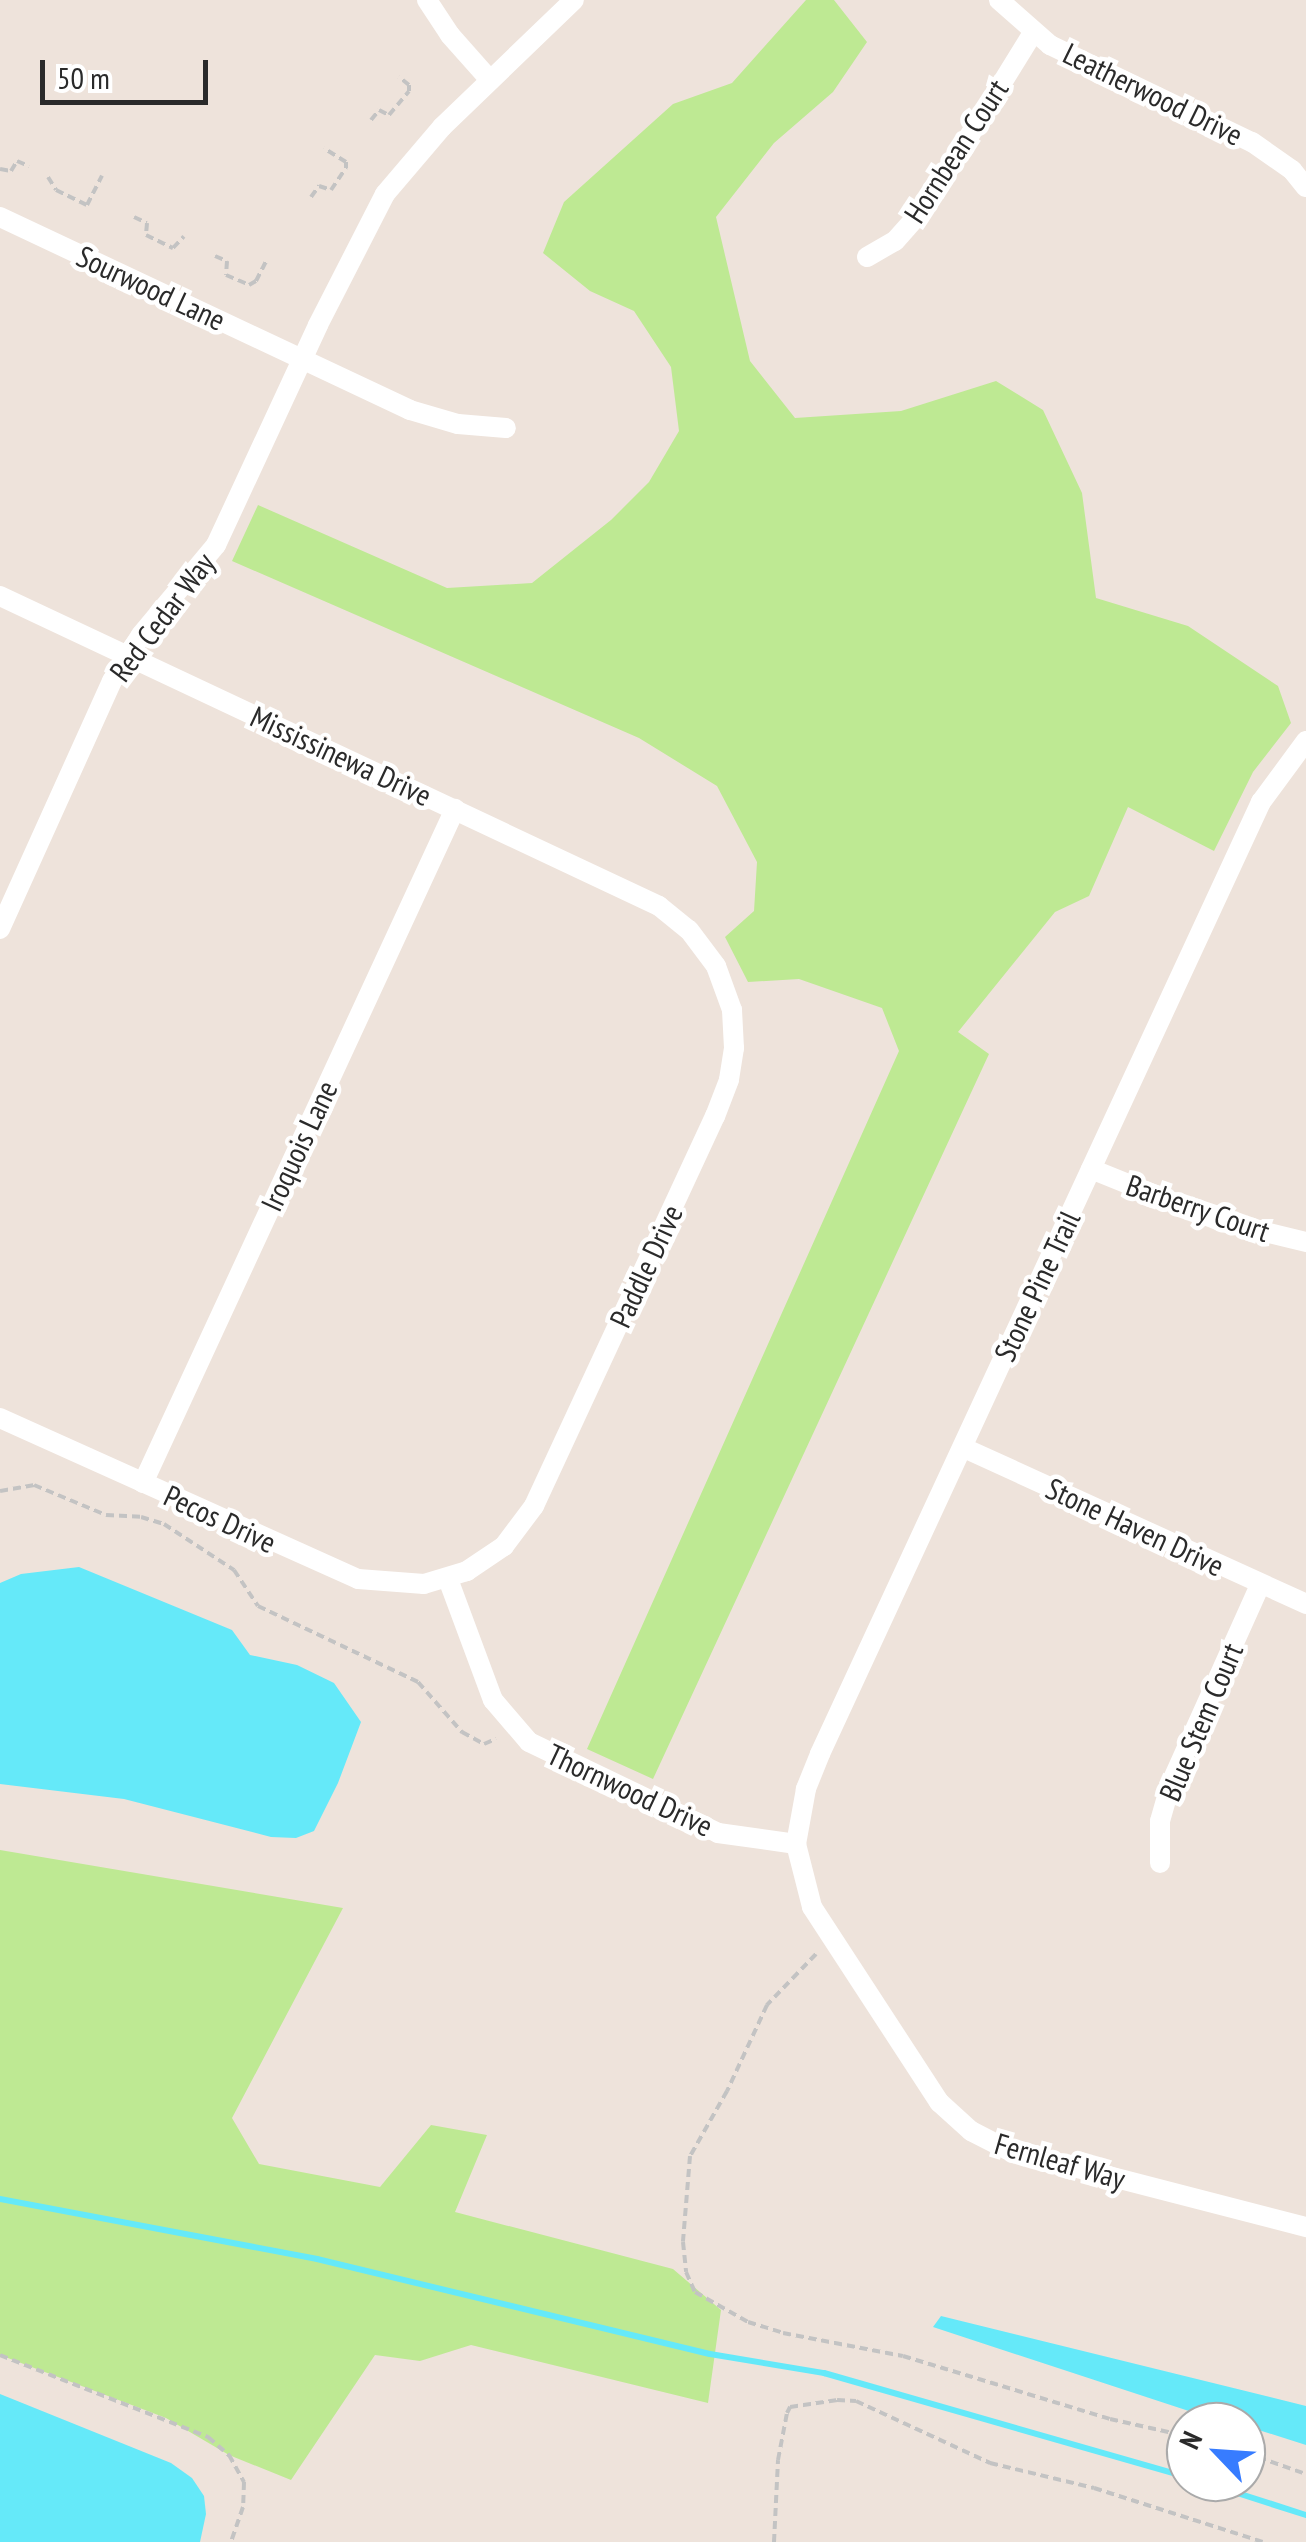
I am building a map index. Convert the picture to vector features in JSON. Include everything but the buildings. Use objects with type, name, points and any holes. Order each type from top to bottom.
[{"type":"street","points":[[427,0],[450,35],[490,80]]},
{"type":"street","name":"Red Cedar Way","points":[[0,929],[126,656],[216,545],[385,194],[420,149],[574,0]]},
{"type":"street","name":"Leatherwood Drive","points":[[999,0],[1033,33],[1252,142],[1292,170],[1306,187]]},
{"type":"street","name":"Hornbean Court","points":[[867,256],[895,241],[926,206],[1033,33]]},
{"type":"street","name":"Sourwood Lane","points":[[0,217],[410,410],[458,424],[506,428]]},
{"type":"street","name":"Mississinewa Drive","points":[[0,596],[650,900],[680,920]]},
{"type":"street","name":"Stone Pine Trail","points":[[796,1844],[806,1788],[820,1754],[1261,802],[1306,740]]},
{"type":"street","name":"Iroquois Lane","points":[[144,1484],[455,810]]},
{"type":"street","name":"Paddle Drive","points":[[448,1578],[504,1546],[534,1506],[729,1080],[734,1048],[727,994],[706,949],[680,920]]},
{"type":"street","name":"Barberry Court","points":[[1091,1169],[1220,1221],[1306,1242]]},
{"type":"street","name":"Pecos Drive","points":[[0,1418],[358,1579],[406,1585],[448,1578]]},
{"type":"street","name":"Stone Haven Drive","points":[[964,1448],[1306,1604]]},
{"type":"street","name":"Thornwood Drive","points":[[448,1578],[482,1678],[512,1726],[558,1759],[718,1833],[796,1844]]},
{"type":"street","name":"Blue Stem Court","points":[[1160,1863],[1160,1821],[1171,1783],[1260,1585]]},
{"type":"street","name":"Fernleaf Way","points":[[796,1844],[812,1907],[939,2102],[971,2131],[1008,2150],[1306,2226]]},
{"type":"path","points":[[371,120],[378,110],[389,115],[409,91],[409,85],[399,77]]},
{"type":"path","points":[[311,197],[319,186],[331,190],[346,168],[324,148]]},
{"type":"path","points":[[0,168],[9,172],[17,160],[29,166]]},
{"type":"path","points":[[48,177],[56,190],[87,205],[102,176]]},
{"type":"path","points":[[134,216],[147,223],[146,236],[173,248],[179,247],[184,236]]},
{"type":"path","points":[[216,256],[227,262],[226,275],[249,285],[256,282],[267,259]]},
{"type":"path","points":[[0,1490],[34,1485],[106,1515],[142,1517],[164,1524],[234,1570],[258,1606],[418,1682],[471,1738],[489,1744],[512,1726]]},
{"type":"path","points":[[816,1954],[767,2005],[727,2092],[690,2156],[684,2242],[686,2272],[695,2292],[721,2310],[766,2328],[903,2356],[1166,2431]]},
{"type":"path","points":[[0,2355],[208,2436],[230,2455],[244,2482],[243,2506],[231,2542]]},
{"type":"path","points":[[774,2542],[778,2460],[787,2412],[790,2407],[837,2400],[856,2401],[990,2463],[1094,2488],[1263,2542]]},
{"type":"path","points":[[1266,2460],[1306,2474]]},
{"type":"green space","points":[[806,0],[834,0],[867,42],[833,92],[774,143],[716,217],[750,361],[795,418],[901,411],[996,381],[1043,410],[1082,493],[1096,598],[1188,626],[1278,686],[1291,723],[1253,772],[1214,851],[1128,807],[1089,896],[1055,912],[958,1032],[989,1054],[653,1779],[587,1749],[899,1051],[882,1008],[799,979],[748,982],[725,937],[754,911],[757,862],[717,786],[639,738],[232,561],[258,505],[447,588],[532,583],[611,520],[649,482],[679,431],[671,367],[634,311],[590,291],[543,253],[564,202],[673,104],[732,83]]},
{"type":"green space","points":[[0,1850],[343,1908],[232,2118],[259,2164],[380,2187],[431,2125],[487,2135],[455,2212],[673,2269],[721,2310],[708,2403],[471,2345],[420,2361],[375,2355],[291,2480],[229,2455],[166,2418],[0,2355]]},
{"type":"water","points":[[79,1567],[232,1630],[250,1655],[297,1665],[334,1683],[361,1722],[338,1783],[314,1831],[296,1838],[271,1837],[124,1799],[0,1784],[0,1583],[21,1574]]},
{"type":"water","points":[[941,2316],[1306,2406],[1306,2445],[1266,2432],[1266,2402],[1166,2404],[933,2327]]},
{"type":"water","points":[[0,2394],[171,2463],[192,2478],[204,2496],[206,2514],[200,2542],[0,2542]]},
{"type":"waterway","points":[[0,2199],[317,2259],[710,2354],[824,2373],[1166,2471]]},
{"type":"waterway","points":[[1265,2502],[1306,2515]]}]
